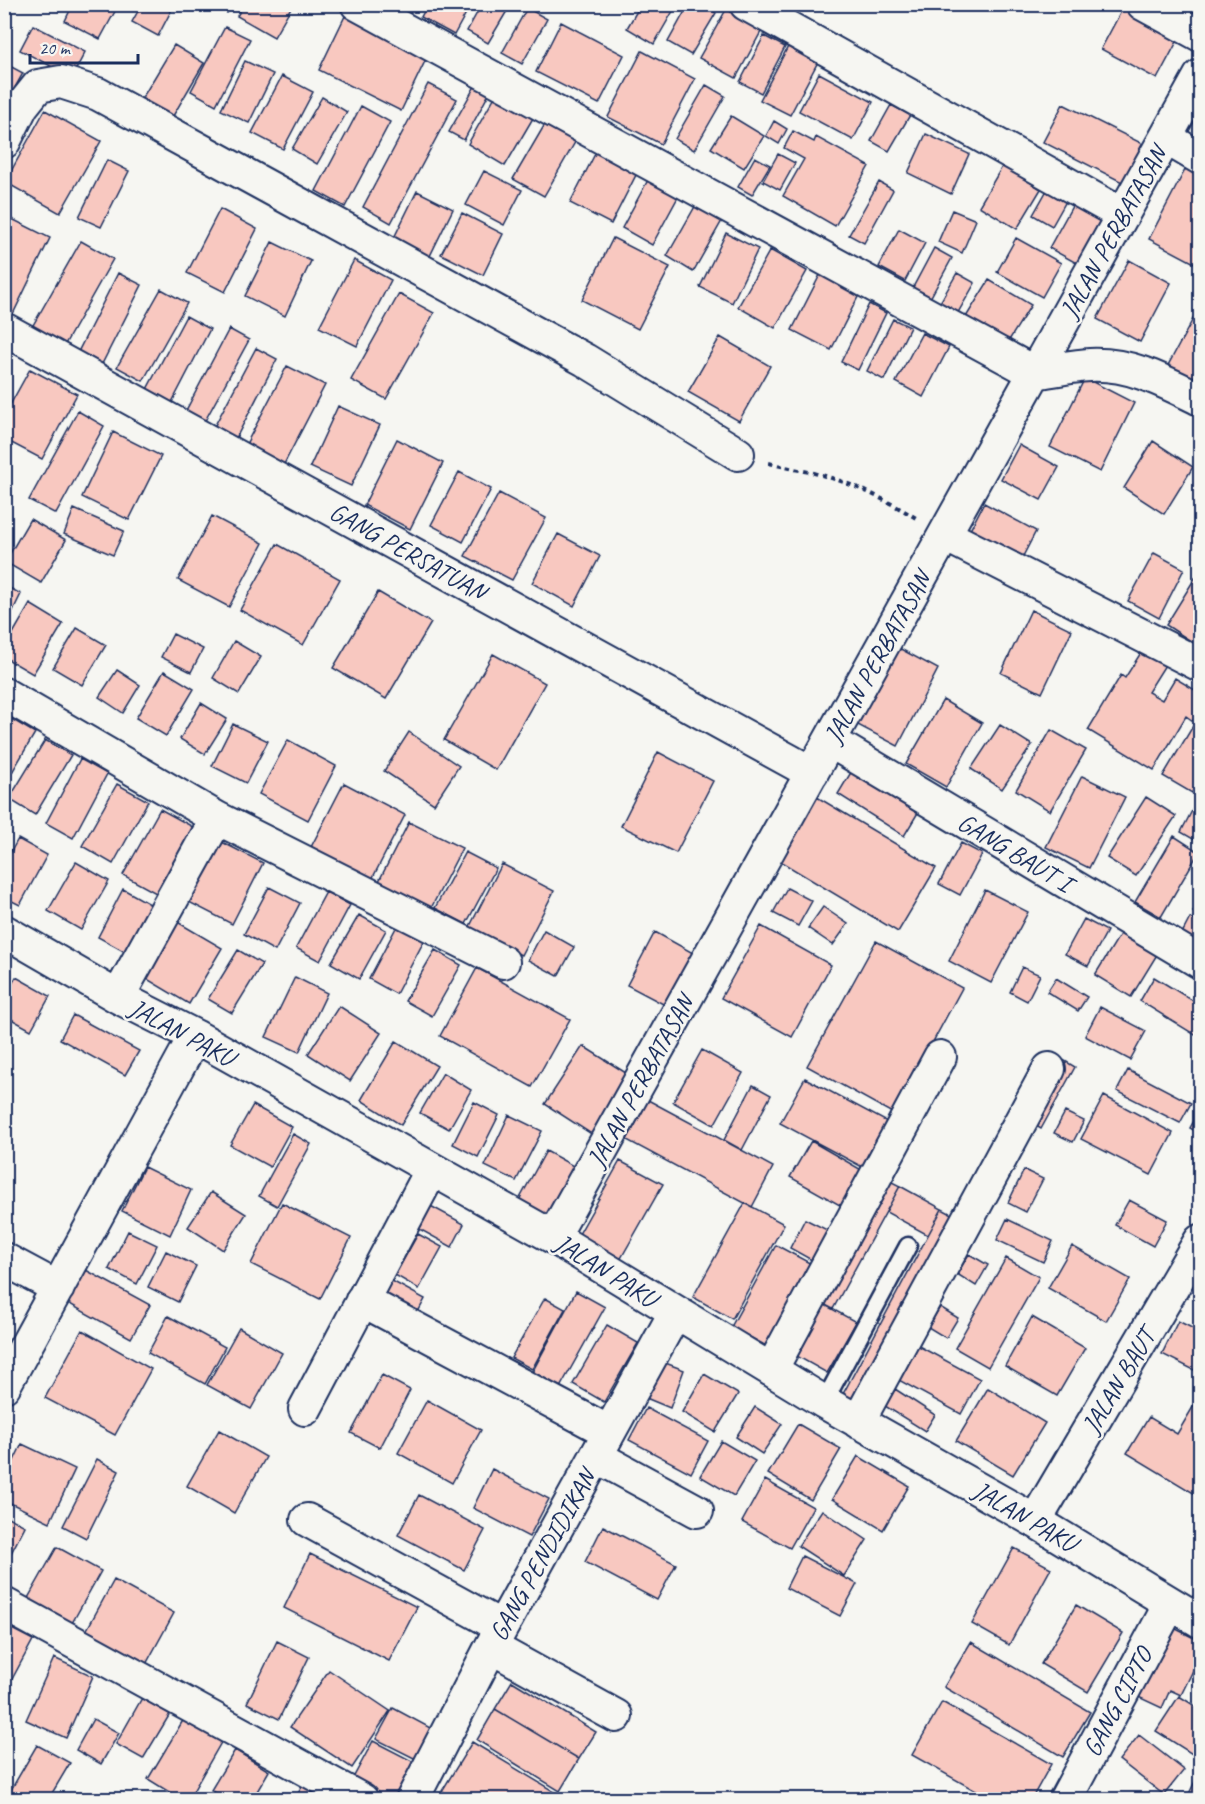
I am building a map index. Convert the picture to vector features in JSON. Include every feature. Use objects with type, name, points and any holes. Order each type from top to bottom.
[{"type":"street","points":[[357,4],[1035,373],[1091,365],[1123,367],[1150,375],[1200,399]]},
{"type":"street","points":[[746,4],[1123,215]]},
{"type":"street","points":[[1143,4],[1200,35]]},
{"type":"street","name":"JALAN PERBATASAN","points":[[553,1237],[1200,76]]},
{"type":"street","points":[[4,142],[21,106],[38,86],[61,82],[98,94],[585,360],[738,454]]},
{"type":"street","points":[[1166,138],[1200,158]]},
{"type":"street","name":"GANG PERSATUAN","points":[[4,328],[812,772]]},
{"type":"street","points":[[945,535],[1200,665]]},
{"type":"street","points":[[4,694],[217,818],[503,962]]},
{"type":"street","name":"GANG BAUT I","points":[[830,741],[1200,962]]},
{"type":"street","points":[[118,998],[217,818]]},
{"type":"street","name":"JALAN PAKU","points":[[4,931],[118,998],[195,1036],[431,1171],[553,1237],[824,1402],[1035,1521],[1200,1621]]},
{"type":"street","points":[[4,1386],[195,1036]]},
{"type":"street","points":[[771,1370],[940,1057]]},
{"type":"street","points":[[858,1422],[1049,1069]]},
{"type":"street","points":[[305,1409],[431,1171]]},
{"type":"street","name":"JALAN BAUT","points":[[1035,1521],[1200,1240]]},
{"type":"street","points":[[4,1258],[58,1288]]},
{"type":"street","points":[[362,1300],[603,1444],[697,1510]]},
{"type":"street","name":"GANG PENDIDIKAN","points":[[412,1800],[497,1637],[675,1313]]},
{"type":"street","points":[[308,1520],[497,1637],[616,1716]]},
{"type":"street","points":[[4,1604],[362,1800]]},
{"type":"street","name":"GANG CIPTO","points":[[1065,1800],[1170,1604]]},
{"type":"lane","points":[[824,1402],[908,1246]]},
{"type":"path","points":[[738,454],[816,474],[854,487],[892,504],[945,535]]},
{"type":"building","points":[[73,4],[119,4],[100,39],[65,21]]},
{"type":"building","points":[[142,4],[158,4],[171,11],[158,36],[132,22]]},
{"type":"building","points":[[214,4],[232,4],[227,13]]},
{"type":"building","points":[[244,4],[293,4],[274,37],[237,16]]},
{"type":"building","points":[[391,4],[415,4],[409,15]]},
{"type":"building","points":[[428,4],[471,4],[454,35],[421,17]]},
{"type":"building","points":[[482,4],[496,4],[507,11],[488,43],[467,31]]},
{"type":"building","points":[[641,4],[677,4],[654,44],[627,28]]},
{"type":"building","points":[[689,4],[702,4],[716,13],[691,55],[668,42]]},
{"type":"building","points":[[1124,6],[1180,36],[1157,79],[1101,49]]},
{"type":"building","points":[[527,8],[547,19],[522,64],[502,53]]},
{"type":"building","points":[[727,8],[763,28],[736,78],[699,58]]},
{"type":"building","points":[[345,16],[427,57],[401,111],[319,70]]},
{"type":"building","points":[[561,22],[624,55],[599,104],[536,72]]},
{"type":"building","points":[[33,25],[85,52],[72,77],[20,50]]},
{"type":"building","points":[[225,27],[250,39],[216,105],[191,91]]},
{"type":"building","points":[[764,36],[785,47],[761,93],[740,82]]},
{"type":"building","points":[[791,41],[821,56],[790,115],[760,100]]},
{"type":"building","points":[[174,45],[204,63],[166,128],[135,110]]},
{"type":"building","points":[[642,51],[695,79],[661,144],[608,117]]},
{"type":"building","points":[[245,61],[273,74],[249,123],[221,110]]},
{"type":"building","points":[[4,63],[23,73],[4,107]]},
{"type":"building","points":[[819,73],[873,102],[853,140],[799,111]]},
{"type":"building","points":[[282,76],[313,92],[283,149],[252,133]]},
{"type":"building","points":[[479,79],[493,86],[464,140],[449,132]]},
{"type":"building","points":[[428,84],[457,99],[391,223],[363,207]]},
{"type":"building","points":[[706,85],[725,96],[694,150],[675,139]]},
{"type":"building","points":[[498,91],[536,113],[505,166],[468,144]]},
{"type":"building","points":[[322,97],[347,112],[317,164],[292,149]]},
{"type":"building","points":[[1063,104],[1143,144],[1124,183],[1043,142]]},
{"type":"building","points":[[891,105],[910,115],[889,151],[871,141]]},
{"type":"building","points":[[361,106],[390,122],[345,207],[316,191]]},
{"type":"building","points":[[45,110],[101,141],[60,213],[5,182]]},
{"type":"building","points":[[731,116],[764,136],[744,168],[711,148]]},
{"type":"building","points":[[548,119],[578,137],[544,196],[513,179]]},
{"type":"building","points":[[774,121],[787,129],[779,144],[766,136]]},
{"type":"building","points":[[793,131],[814,142],[816,137],[869,166],[835,226],[783,196],[804,159],[784,148]]},
{"type":"building","points":[[926,134],[969,154],[951,194],[908,173]]},
{"type":"building","points":[[596,152],[637,173],[611,224],[570,203]]},
{"type":"building","points":[[778,154],[795,163],[780,190],[763,181]]},
{"type":"building","points":[[755,157],[770,165],[752,195],[738,187]]},
{"type":"building","points":[[107,160],[129,171],[101,227],[79,217]]},
{"type":"building","points":[[1003,165],[1041,189],[1017,229],[979,206]]},
{"type":"building","points":[[1186,168],[1200,176],[1200,266],[1149,239]]},
{"type":"building","points":[[484,171],[522,190],[504,225],[466,205]]},
{"type":"building","points":[[648,180],[678,197],[652,245],[622,228]]},
{"type":"building","points":[[879,182],[893,190],[864,243],[849,235]]},
{"type":"building","points":[[1051,183],[1070,194],[1052,226],[1033,215]]},
{"type":"building","points":[[417,191],[453,209],[426,264],[390,246]]},
{"type":"building","points":[[1076,199],[1107,216],[1080,265],[1049,248]]},
{"type":"building","points":[[697,203],[723,219],[693,272],[667,256]]},
{"type":"building","points":[[220,209],[257,229],[225,292],[187,273]]},
{"type":"building","points":[[952,210],[976,220],[962,253],[938,242]]},
{"type":"building","points":[[462,213],[503,234],[483,275],[441,254]]},
{"type":"building","points":[[4,215],[50,238],[13,314],[4,310]]},
{"type":"building","points":[[899,229],[925,243],[905,281],[879,267]]},
{"type":"building","points":[[726,233],[758,249],[732,303],[700,287]]},
{"type":"building","points":[[613,238],[670,267],[638,329],[582,300]]},
{"type":"building","points":[[1016,238],[1061,263],[1042,297],[997,272]]},
{"type":"building","points":[[81,241],[113,259],[64,346],[32,327]]},
{"type":"building","points":[[272,242],[311,261],[285,316],[245,296]]},
{"type":"building","points":[[934,248],[952,258],[928,302],[910,293]]},
{"type":"building","points":[[770,250],[807,271],[775,328],[738,307]]},
{"type":"building","points":[[354,260],[391,280],[357,346],[319,327]]},
{"type":"building","points":[[1129,260],[1171,283],[1140,342],[1097,319]]},
{"type":"building","points":[[823,269],[862,289],[831,350],[792,330]]},
{"type":"building","points":[[118,273],[142,285],[102,364],[78,352]]},
{"type":"building","points":[[957,273],[975,283],[956,316],[938,306]]},
{"type":"building","points":[[989,280],[1031,305],[1008,342],[966,317]]},
{"type":"building","points":[[161,289],[187,303],[143,381],[117,367]]},
{"type":"building","points":[[399,294],[434,313],[386,399],[351,380]]},
{"type":"building","points":[[869,304],[886,313],[858,370],[841,362]]},
{"type":"building","points":[[1200,306],[1200,388],[1166,369]]},
{"type":"building","points":[[186,316],[210,329],[170,406],[145,393]]},
{"type":"building","points":[[893,319],[910,327],[884,380],[867,371]]},
{"type":"building","points":[[229,329],[249,340],[201,428],[182,418]]},
{"type":"building","points":[[922,333],[949,347],[923,397],[896,382]]},
{"type":"building","points":[[720,337],[770,366],[739,421],[688,392]]},
{"type":"building","points":[[256,348],[277,359],[235,440],[213,429]]},
{"type":"building","points":[[287,366],[325,385],[281,470],[243,450]]},
{"type":"building","points":[[30,369],[77,394],[42,459],[4,439],[4,416]]},
{"type":"building","points":[[1085,378],[1134,403],[1100,472],[1050,447]]},
{"type":"building","points":[[338,406],[380,425],[351,486],[310,467]]},
{"type":"building","points":[[78,411],[104,426],[56,514],[29,500]]},
{"type":"building","points":[[113,432],[161,456],[129,520],[82,497]]},
{"type":"building","points":[[397,439],[443,463],[410,529],[364,505]]},
{"type":"building","points":[[1153,441],[1193,467],[1164,514],[1124,488]]},
{"type":"building","points":[[1019,445],[1059,467],[1041,500],[1001,479]]},
{"type":"building","points":[[459,472],[491,489],[463,542],[431,525]]},
{"type":"building","points":[[499,493],[546,518],[512,580],[465,556]]},
{"type":"building","points":[[984,503],[1036,531],[1021,560],[969,532]]},
{"type":"building","points":[[74,509],[124,531],[113,555],[64,534]]},
{"type":"building","points":[[212,516],[263,543],[229,607],[178,580]]},
{"type":"building","points":[[30,519],[66,540],[41,583],[5,562]]},
{"type":"building","points":[[558,534],[600,556],[574,606],[532,583]]},
{"type":"building","points":[[277,544],[340,579],[303,645],[240,610]]},
{"type":"building","points":[[1154,553],[1184,569],[1159,618],[1128,601]]},
{"type":"building","points":[[1200,570],[1200,647],[1166,625]]},
{"type":"building","points":[[4,585],[21,594],[4,629]]},
{"type":"building","points":[[378,592],[431,623],[386,699],[333,668]]},
{"type":"building","points":[[30,604],[63,624],[33,674],[4,657],[4,649]]},
{"type":"building","points":[[1031,610],[1072,630],[1042,693],[1001,673]]},
{"type":"building","points":[[77,628],[106,645],[82,685],[53,668]]},
{"type":"building","points":[[173,634],[203,649],[191,672],[161,657]]},
{"type":"building","points":[[234,641],[261,657],[239,694],[213,678]]},
{"type":"building","points":[[895,646],[938,669],[898,746],[854,723]]},
{"type":"building","points":[[1142,651],[1165,665],[1148,692],[1162,700],[1175,678],[1200,693],[1200,710],[1193,721],[1186,716],[1154,770],[1088,730],[1121,675],[1125,678]]},
{"type":"building","points":[[493,654],[545,683],[496,770],[444,740]]},
{"type":"building","points":[[117,670],[140,685],[123,713],[99,697]]},
{"type":"building","points":[[164,671],[194,689],[166,736],[136,718]]},
{"type":"building","points":[[943,700],[982,723],[946,787],[906,764]]},
{"type":"building","points":[[201,703],[227,719],[205,754],[180,739]]},
{"type":"building","points":[[8,717],[35,733],[4,786],[4,723]]},
{"type":"building","points":[[233,724],[268,741],[246,783],[212,766]]},
{"type":"building","points":[[1000,725],[1032,745],[1002,789],[971,769]]},
{"type":"building","points":[[1193,726],[1200,730],[1200,777],[1192,793],[1163,776]]},
{"type":"building","points":[[1051,730],[1086,750],[1050,811],[1016,790]]},
{"type":"building","points":[[409,732],[459,766],[434,804],[384,771]]},
{"type":"building","points":[[45,740],[71,755],[35,815],[9,799]]},
{"type":"building","points":[[288,740],[336,766],[308,820],[259,794]]},
{"type":"building","points":[[658,752],[713,781],[676,853],[621,826]]},
{"type":"building","points":[[80,759],[107,774],[73,838],[46,823]]},
{"type":"building","points":[[853,769],[919,811],[904,836],[838,794]]},
{"type":"building","points":[[1082,776],[1125,797],[1089,868],[1046,847]]},
{"type":"building","points":[[344,783],[405,815],[370,883],[309,851]]},
{"type":"building","points":[[117,784],[148,801],[113,864],[82,846]]},
{"type":"building","points":[[817,797],[936,868],[898,932],[778,860]]},
{"type":"building","points":[[1146,797],[1176,816],[1136,876],[1107,858]]},
{"type":"building","points":[[1197,801],[1200,803],[1200,843],[1181,832]]},
{"type":"building","points":[[160,809],[193,827],[156,893],[123,875]]},
{"type":"building","points":[[409,822],[462,848],[429,912],[377,885]]},
{"type":"building","points":[[1174,836],[1199,852],[1161,917],[1135,902]]},
{"type":"building","points":[[18,839],[47,855],[20,905],[4,897],[4,864]]},
{"type":"building","points":[[216,839],[263,863],[232,924],[185,900]]},
{"type":"building","points":[[961,843],[982,854],[960,895],[939,884]]},
{"type":"building","points":[[465,852],[496,868],[466,924],[435,908]]},
{"type":"building","points":[[76,862],[109,881],[81,930],[48,911]]},
{"type":"building","points":[[502,864],[554,891],[521,955],[469,928]]},
{"type":"building","points":[[269,887],[300,903],[275,951],[244,934]]},
{"type":"building","points":[[787,888],[812,901],[798,926],[773,913]]},
{"type":"building","points":[[123,889],[152,905],[127,953],[98,937]]},
{"type":"building","points":[[985,890],[1028,912],[991,983],[949,961]]},
{"type":"building","points":[[326,892],[350,905],[320,961],[296,948]]},
{"type":"building","points":[[1200,899],[1200,916],[1193,912]]},
{"type":"building","points":[[823,907],[848,924],[833,945],[808,928]]},
{"type":"building","points":[[359,915],[386,930],[359,979],[331,963]]},
{"type":"building","points":[[1190,918],[1200,924],[1200,956],[1177,943]]},
{"type":"building","points":[[1084,919],[1107,931],[1088,966],[1065,954]]},
{"type":"building","points":[[174,920],[222,948],[189,1004],[142,976]]},
{"type":"building","points":[[398,924],[425,939],[396,994],[369,979]]},
{"type":"building","points":[[761,926],[831,965],[792,1037],[721,998]]},
{"type":"building","points":[[544,930],[574,947],[558,976],[528,960]]},
{"type":"building","points":[[1122,931],[1158,953],[1131,997],[1095,975]]},
{"type":"building","points":[[655,932],[693,953],[665,1005],[627,985]]},
{"type":"building","points":[[876,941],[962,988],[894,1114],[807,1066]]},
{"type":"building","points":[[238,950],[262,964],[232,1013],[208,999]]},
{"type":"building","points":[[435,950],[461,965],[432,1016],[405,1001]]},
{"type":"building","points":[[1022,967],[1040,975],[1027,1001],[1010,992]]},
{"type":"building","points":[[477,968],[570,1019],[532,1087],[440,1036]]},
{"type":"building","points":[[16,977],[50,996],[31,1030],[4,1015],[4,997]]},
{"type":"building","points":[[295,977],[327,993],[299,1052],[266,1037]]},
{"type":"building","points":[[1154,977],[1200,1005],[1200,1038],[1140,1001]]},
{"type":"building","points":[[1056,978],[1087,997],[1078,1011],[1047,992]]},
{"type":"building","points":[[339,1006],[381,1033],[350,1081],[308,1054]]},
{"type":"building","points":[[1100,1007],[1146,1031],[1130,1060],[1085,1036]]},
{"type":"building","points":[[73,1015],[139,1051],[125,1075],[60,1039]]},
{"type":"building","points":[[396,1041],[437,1066],[401,1125],[361,1100]]},
{"type":"building","points":[[583,1046],[634,1078],[596,1137],[545,1104]]},
{"type":"building","points":[[702,1050],[743,1073],[714,1125],[673,1102]]},
{"type":"building","points":[[1060,1058],[1075,1067],[1041,1129],[1026,1120]]},
{"type":"building","points":[[1128,1070],[1191,1103],[1180,1123],[1117,1091]]},
{"type":"building","points":[[443,1073],[471,1090],[449,1129],[420,1113]]},
{"type":"building","points":[[805,1078],[891,1124],[866,1169],[780,1123]]},
{"type":"building","points":[[753,1085],[771,1095],[742,1150],[724,1140]]},
{"type":"building","points":[[1104,1096],[1173,1133],[1151,1175],[1081,1139]]},
{"type":"building","points":[[648,1100],[773,1167],[752,1207],[627,1140]]},
{"type":"building","points":[[474,1102],[499,1115],[478,1157],[453,1144]]},
{"type":"building","points":[[253,1105],[292,1127],[270,1167],[230,1145]]},
{"type":"building","points":[[1200,1110],[1200,1134],[1190,1128]]},
{"type":"building","points":[[1065,1112],[1084,1121],[1073,1142],[1054,1133]]},
{"type":"building","points":[[509,1115],[542,1131],[516,1181],[485,1166]]},
{"type":"building","points":[[293,1134],[311,1144],[277,1206],[259,1196]]},
{"type":"building","points":[[811,1141],[865,1172],[845,1208],[790,1177]]},
{"type":"building","points":[[546,1151],[577,1168],[549,1219],[518,1202]]},
{"type":"building","points":[[620,1161],[663,1184],[616,1267],[574,1243]]},
{"type":"building","points":[[144,1167],[191,1190],[170,1235],[122,1211]]},
{"type":"building","points":[[1024,1170],[1043,1179],[1026,1212],[1008,1203]]},
{"type":"building","points":[[882,1177],[900,1186],[833,1309],[814,1299]]},
{"type":"building","points":[[900,1186],[942,1209],[928,1235],[886,1212]]},
{"type":"building","points":[[211,1192],[246,1214],[223,1250],[188,1227]]},
{"type":"building","points":[[1129,1200],[1167,1220],[1153,1246],[1115,1225]]},
{"type":"building","points":[[282,1203],[351,1238],[320,1299],[251,1264]]},
{"type":"building","points":[[425,1203],[464,1224],[452,1247],[412,1225]]},
{"type":"building","points":[[745,1203],[784,1224],[732,1319],[693,1297]]},
{"type":"building","points":[[942,1209],[961,1219],[861,1405],[843,1394]]},
{"type":"building","points":[[805,1219],[833,1233],[817,1263],[790,1248]]},
{"type":"building","points":[[1007,1219],[1053,1241],[1043,1262],[997,1240]]},
{"type":"building","points":[[128,1231],[157,1245],[137,1284],[109,1269]]},
{"type":"building","points":[[418,1234],[442,1247],[419,1289],[395,1275]]},
{"type":"building","points":[[776,1245],[817,1267],[772,1349],[731,1327]]},
{"type":"building","points":[[1072,1246],[1130,1279],[1106,1321],[1048,1288]]},
{"type":"building","points":[[166,1251],[196,1266],[178,1302],[148,1287]]},
{"type":"building","points":[[969,1254],[988,1265],[976,1286],[957,1274]]},
{"type":"building","points":[[1006,1258],[1039,1277],[988,1367],[955,1348]]},
{"type":"building","points":[[84,1269],[150,1305],[131,1338],[66,1302]]},
{"type":"building","points":[[381,1275],[425,1299],[412,1323],[368,1300]]},
{"type":"building","points":[[576,1291],[605,1307],[557,1393],[529,1378]]},
{"type":"building","points":[[545,1298],[565,1309],[532,1369],[511,1358]]},
{"type":"building","points":[[814,1299],[856,1322],[827,1373],[786,1350]]},
{"type":"building","points":[[940,1307],[958,1318],[946,1338],[928,1327]]},
{"type":"building","points":[[168,1316],[225,1347],[205,1384],[148,1353]]},
{"type":"building","points":[[1032,1317],[1085,1348],[1057,1396],[1005,1366]]},
{"type":"building","points":[[1178,1321],[1200,1332],[1200,1373],[1162,1354]]},
{"type":"building","points":[[607,1325],[638,1343],[604,1402],[573,1384]]},
{"type":"building","points":[[239,1328],[282,1353],[251,1409],[207,1385]]},
{"type":"building","points":[[82,1330],[151,1369],[115,1435],[45,1398]]},
{"type":"building","points":[[913,1343],[980,1379],[961,1414],[895,1378]]},
{"type":"building","points":[[660,1361],[684,1370],[670,1408],[646,1398]]},
{"type":"building","points":[[704,1374],[738,1394],[715,1432],[682,1412]]},
{"type":"building","points":[[382,1375],[410,1390],[380,1448],[351,1433]]},
{"type":"building","points":[[988,1388],[1045,1423],[1013,1475],[956,1441]]},
{"type":"building","points":[[895,1389],[935,1415],[925,1431],[885,1406]]},
{"type":"building","points":[[1199,1397],[1200,1497],[1127,1453],[1149,1417],[1177,1434]]},
{"type":"building","points":[[427,1400],[481,1430],[452,1483],[398,1453]]},
{"type":"building","points":[[755,1407],[782,1424],[762,1454],[736,1437]]},
{"type":"building","points":[[646,1408],[708,1441],[691,1473],[629,1440]]},
{"type":"building","points":[[798,1424],[841,1449],[811,1500],[768,1474]]},
{"type":"building","points":[[219,1430],[266,1457],[234,1513],[187,1486]]},
{"type":"building","points":[[721,1441],[755,1461],[734,1496],[700,1476]]},
{"type":"building","points":[[22,1444],[75,1469],[50,1522],[4,1500],[4,1481]]},
{"type":"building","points":[[858,1456],[909,1486],[883,1530],[832,1499]]},
{"type":"building","points":[[97,1459],[119,1471],[86,1538],[63,1526]]},
{"type":"building","points":[[492,1469],[549,1499],[529,1537],[473,1508]]},
{"type":"building","points":[[765,1480],[813,1507],[790,1548],[742,1522]]},
{"type":"building","points":[[419,1495],[485,1530],[464,1570],[398,1535]]},
{"type":"building","points":[[822,1510],[867,1540],[844,1576],[798,1546]]},
{"type":"building","points":[[4,1515],[25,1526],[9,1557],[4,1555]]},
{"type":"building","points":[[603,1526],[676,1564],[657,1600],[585,1562]]},
{"type":"building","points":[[57,1547],[101,1571],[67,1632],[23,1607]]},
{"type":"building","points":[[1014,1548],[1051,1568],[1009,1645],[972,1624]]},
{"type":"building","points":[[310,1554],[417,1607],[389,1661],[284,1608]]},
{"type":"building","points":[[802,1556],[857,1584],[840,1616],[786,1588]]},
{"type":"building","points":[[114,1580],[174,1613],[145,1666],[85,1633]]},
{"type":"building","points":[[1076,1605],[1123,1633],[1088,1692],[1041,1664]]},
{"type":"building","points":[[1166,1624],[1200,1641],[1200,1656],[1181,1695],[1170,1690],[1162,1708],[1132,1694]]},
{"type":"building","points":[[4,1625],[33,1640],[4,1694]]},
{"type":"building","points":[[277,1641],[309,1657],[279,1719],[247,1703]]},
{"type":"building","points":[[971,1642],[1090,1712],[1063,1757],[944,1687]]},
{"type":"building","points":[[54,1658],[93,1676],[66,1738],[26,1720]]},
{"type":"building","points":[[329,1670],[390,1711],[352,1768],[290,1727]]},
{"type":"building","points":[[512,1681],[596,1732],[579,1759],[495,1709]]},
{"type":"building","points":[[1179,1696],[1200,1709],[1200,1759],[1156,1731]]},
{"type":"building","points":[[142,1698],[170,1714],[143,1759],[116,1744]]},
{"type":"building","points":[[942,1702],[1051,1764],[1031,1800],[992,1800],[912,1755]]},
{"type":"building","points":[[393,1708],[434,1730],[418,1760],[376,1739]]},
{"type":"building","points":[[495,1709],[579,1759],[560,1791],[477,1740]]},
{"type":"building","points":[[185,1717],[223,1739],[188,1800],[182,1800],[148,1779]]},
{"type":"building","points":[[93,1719],[119,1733],[101,1764],[76,1750]]},
{"type":"building","points":[[1139,1735],[1184,1770],[1164,1795],[1119,1760]]},
{"type":"building","points":[[373,1741],[416,1763],[397,1800],[389,1800],[352,1780]]},
{"type":"building","points":[[472,1742],[568,1800],[456,1800],[442,1791]]},
{"type":"building","points":[[37,1745],[70,1763],[48,1800],[5,1800]]},
{"type":"building","points":[[235,1750],[269,1771],[252,1800],[227,1800],[211,1790]]},
{"type":"building","points":[[1200,1771],[1200,1800],[1186,1800]]},
{"type":"building","points":[[306,1780],[339,1800],[294,1800]]}]
